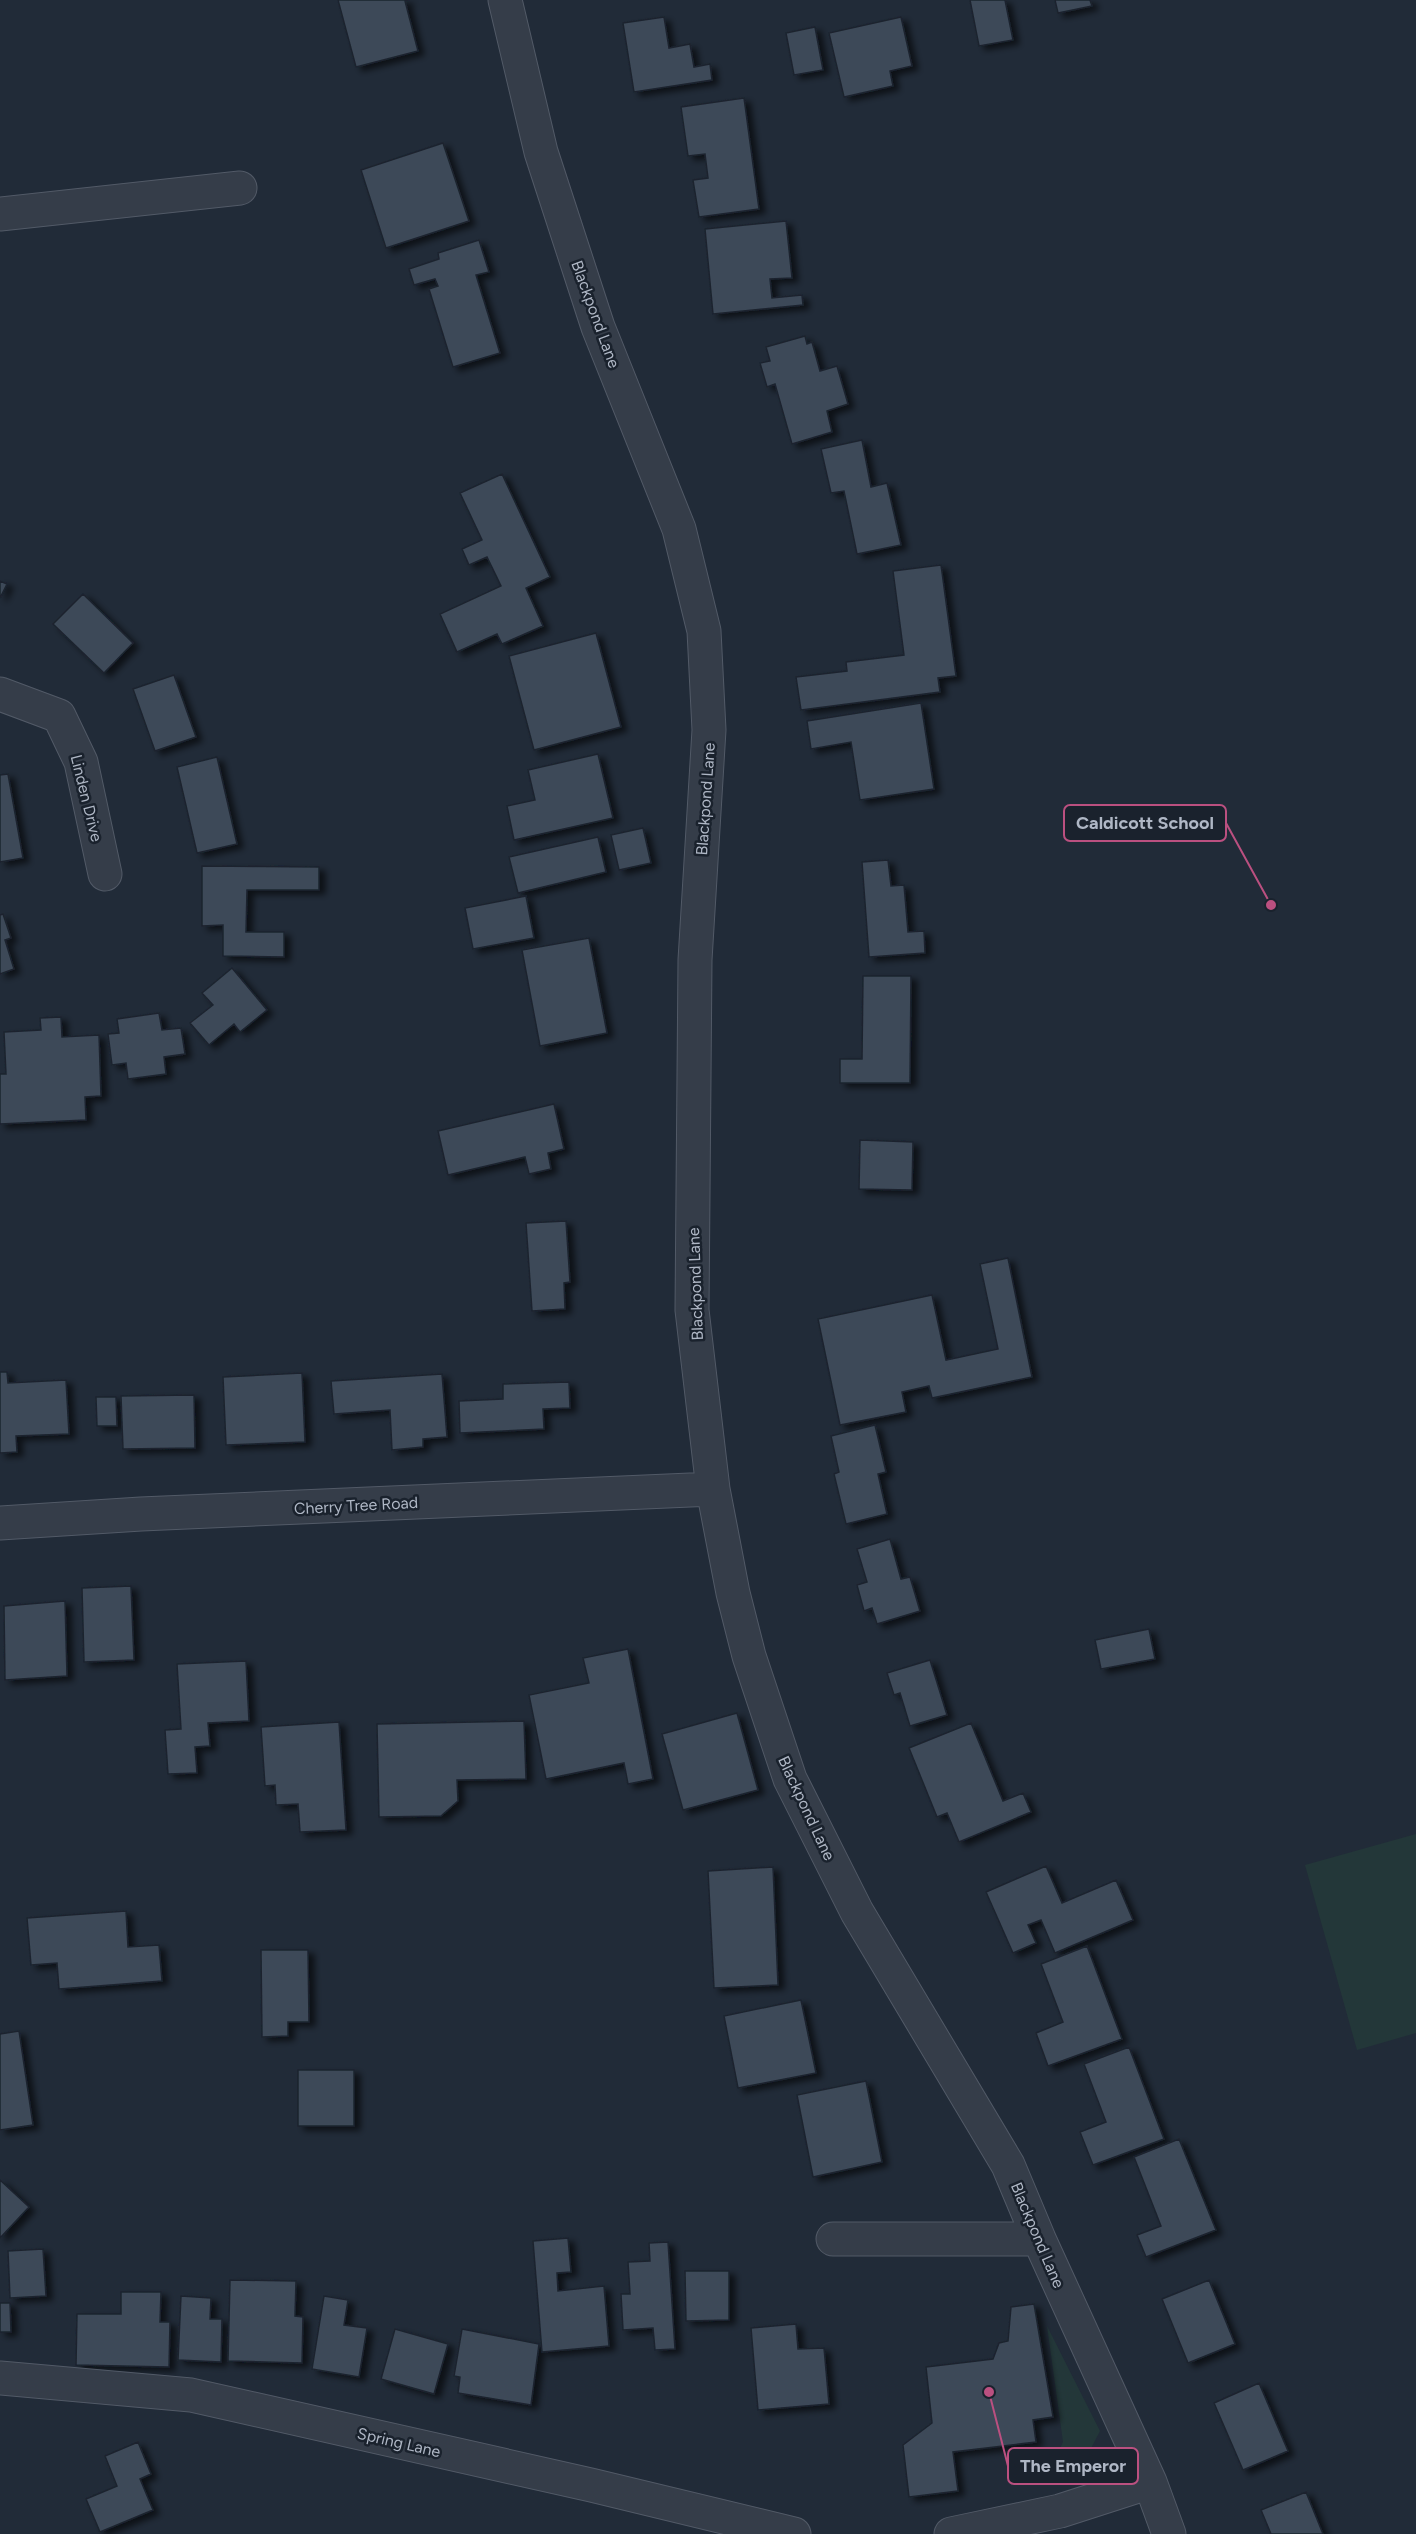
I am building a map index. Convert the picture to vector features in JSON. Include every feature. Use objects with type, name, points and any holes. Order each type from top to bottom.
[{"type":"street","name":"Blackpond Lane","points":[[505,0],[541,152],[598,327],[679,529],[705,631],[709,730],[695,960],[692,1310],[713,1489],[733,1593],[746,1645],[790,1779],[857,1912],[1008,2165],[1039,2239],[1150,2482],[1169,2534]]},
{"type":"street","points":[[0,214],[240,188]]},
{"type":"street","name":"Linden Drive","points":[[0,694],[59,716],[81,762],[105,874]]},
{"type":"street","name":"Cherry Tree Road","points":[[0,1523],[713,1489]]},
{"type":"street","points":[[833,2239],[1039,2239]]},
{"type":"street","name":"Spring Lane","points":[[0,2378],[191,2396],[591,2485],[794,2534]]},
{"type":"street","points":[[951,2534],[1060,2511],[1150,2482]]},
{"type":"green space","points":[[1416,1834],[1416,2033],[1357,2050],[1305,1865]]},
{"type":"green space","points":[[1047,2326],[1100,2431],[1075,2479],[1044,2483],[1063,2442]]},
{"type":"building","points":[[338,0],[409,0],[405,1],[418,51],[356,67]]},
{"type":"building","points":[[970,0],[1005,0],[1013,40],[979,46]]},
{"type":"building","points":[[1055,0],[1090,0],[1092,6],[1058,13]]},
{"type":"building","points":[[664,17],[669,48],[690,44],[694,67],[710,64],[712,80],[634,92],[623,23]]},
{"type":"building","points":[[901,17],[912,66],[890,71],[893,86],[844,97],[829,33]]},
{"type":"building","points":[[815,27],[823,70],[794,75],[786,33]]},
{"type":"building","points":[[744,98],[759,209],[699,217],[693,180],[708,178],[705,154],[688,156],[681,107]]},
{"type":"building","points":[[443,143],[469,221],[386,248],[361,170]]},
{"type":"building","points":[[786,221],[792,278],[770,279],[772,298],[802,295],[803,305],[713,314],[705,229]]},
{"type":"building","points":[[479,240],[489,272],[476,275],[500,353],[453,367],[429,289],[438,286],[435,279],[414,285],[409,269],[439,259],[438,253]]},
{"type":"building","points":[[805,336],[807,344],[812,342],[820,371],[837,366],[848,404],[827,411],[832,432],[792,444],[775,384],[767,387],[760,363],[770,361],[766,347]]},
{"type":"building","points":[[862,440],[871,487],[887,483],[901,545],[857,554],[844,491],[831,493],[821,449]]},
{"type":"building","points":[[502,474],[550,577],[526,588],[543,626],[502,644],[497,634],[457,652],[440,614],[501,586],[487,557],[469,565],[462,549],[482,540],[460,493]]},
{"type":"building","points":[[941,565],[956,676],[938,678],[940,692],[801,710],[796,677],[847,671],[846,662],[904,655],[893,571]]},
{"type":"building","points":[[0,581],[7,584],[0,598]]},
{"type":"building","points":[[83,594],[133,643],[104,673],[53,624]]},
{"type":"building","points":[[596,633],[621,727],[534,750],[509,656]]},
{"type":"building","points":[[174,675],[196,737],[155,751],[133,689]]},
{"type":"building","points":[[921,703],[934,789],[860,800],[851,742],[811,749],[807,721]]},
{"type":"building","points":[[598,754],[613,818],[514,840],[507,806],[535,800],[528,770]]},
{"type":"building","points":[[217,757],[237,844],[197,853],[177,767]]},
{"type":"building","points":[[8,774],[23,858],[0,862],[0,775]]},
{"type":"building","points":[[643,828],[651,863],[619,870],[611,835]]},
{"type":"building","points":[[598,837],[606,872],[518,893],[509,857]]},
{"type":"building","points":[[888,860],[891,886],[904,885],[908,932],[924,931],[925,953],[869,957],[862,862]]},
{"type":"building","points":[[202,866],[319,867],[319,890],[247,890],[246,932],[284,932],[284,957],[223,956],[223,925],[202,926]]},
{"type":"building","points":[[526,896],[534,938],[473,949],[465,908]]},
{"type":"building","points":[[3,914],[11,938],[5,940],[14,969],[0,974],[0,915]]},
{"type":"building","points":[[589,938],[607,1033],[540,1046],[522,950]]},
{"type":"building","points":[[232,968],[267,1010],[240,1032],[234,1024],[209,1045],[190,1023],[213,1005],[202,993]]},
{"type":"building","points":[[863,976],[911,976],[910,1083],[840,1083],[840,1059],[862,1059]]},
{"type":"building","points":[[159,1013],[162,1030],[181,1028],[185,1054],[164,1057],[166,1074],[128,1079],[126,1063],[112,1065],[108,1034],[119,1033],[117,1019]]},
{"type":"building","points":[[61,1017],[62,1037],[99,1035],[101,1096],[85,1097],[86,1120],[0,1124],[0,1074],[6,1074],[4,1032],[41,1030],[40,1018]]},
{"type":"building","points":[[554,1104],[564,1149],[548,1153],[551,1169],[529,1174],[525,1157],[448,1175],[438,1131]]},
{"type":"building","points":[[860,1140],[913,1142],[912,1190],[859,1189]]},
{"type":"building","points":[[566,1221],[570,1282],[564,1283],[565,1309],[532,1311],[526,1223]]},
{"type":"building","points":[[1008,1258],[1032,1377],[932,1398],[929,1386],[902,1392],[906,1412],[840,1425],[818,1319],[932,1295],[946,1360],[998,1349],[980,1264]]},
{"type":"building","points":[[0,1372],[7,1372],[8,1383],[66,1380],[69,1434],[16,1436],[17,1452],[0,1453]]},
{"type":"building","points":[[302,1373],[305,1442],[226,1445],[223,1377]]},
{"type":"building","points":[[442,1374],[447,1437],[423,1439],[423,1447],[392,1450],[390,1410],[334,1414],[331,1381]]},
{"type":"building","points":[[569,1382],[570,1408],[543,1409],[544,1429],[460,1433],[459,1401],[503,1399],[503,1384]]},
{"type":"building","points":[[194,1395],[195,1448],[123,1449],[121,1396]]},
{"type":"building","points":[[96,1397],[116,1397],[117,1426],[97,1426]]},
{"type":"building","points":[[875,1425],[886,1472],[878,1474],[887,1514],[846,1524],[834,1474],[839,1472],[831,1436]]},
{"type":"building","points":[[890,1539],[901,1579],[910,1577],[920,1611],[877,1624],[872,1608],[864,1611],[857,1585],[867,1582],[857,1549]]},
{"type":"building","points":[[131,1586],[134,1660],[84,1662],[82,1588]]},
{"type":"building","points":[[65,1601],[67,1676],[5,1680],[4,1606]]},
{"type":"building","points":[[1149,1629],[1155,1659],[1101,1669],[1095,1640]]},
{"type":"building","points":[[628,1649],[653,1779],[628,1784],[624,1763],[546,1779],[529,1695],[589,1683],[583,1658]]},
{"type":"building","points":[[930,1660],[947,1715],[910,1726],[900,1693],[894,1695],[887,1673]]},
{"type":"building","points":[[246,1661],[249,1721],[208,1723],[210,1746],[195,1747],[197,1773],[168,1774],[165,1730],[181,1729],[177,1664]]},
{"type":"building","points":[[737,1713],[758,1790],[683,1810],[662,1734]]},
{"type":"building","points":[[524,1721],[526,1779],[457,1780],[458,1801],[441,1816],[379,1817],[377,1724]]},
{"type":"building","points":[[339,1722],[346,1830],[300,1832],[298,1804],[276,1805],[275,1785],[265,1786],[261,1727]]},
{"type":"building","points":[[971,1723],[1003,1801],[1023,1793],[1031,1812],[959,1842],[947,1813],[937,1817],[909,1748]]},
{"type":"building","points":[[1046,1866],[1062,1903],[1116,1880],[1133,1920],[1055,1953],[1041,1920],[1028,1925],[1036,1943],[1013,1953],[986,1892]]},
{"type":"building","points":[[773,1867],[778,1985],[714,1988],[708,1871]]},
{"type":"building","points":[[126,1911],[128,1947],[159,1945],[162,1981],[59,1989],[57,1963],[31,1965],[27,1918]]},
{"type":"building","points":[[1087,1946],[1122,2039],[1048,2066],[1036,2033],[1063,2022],[1041,1964]]},
{"type":"building","points":[[261,1950],[308,1950],[309,2022],[288,2022],[288,2036],[262,2037]]},
{"type":"building","points":[[801,2000],[816,2073],[738,2088],[724,2016]]},
{"type":"building","points":[[19,2031],[33,2125],[0,2130],[0,2034]]},
{"type":"building","points":[[1129,2047],[1164,2139],[1093,2165],[1080,2132],[1106,2122],[1084,2064]]},
{"type":"building","points":[[298,2070],[354,2070],[354,2126],[298,2126]]},
{"type":"building","points":[[866,2081],[882,2162],[813,2177],[797,2095]]},
{"type":"building","points":[[1179,2139],[1216,2230],[1146,2257],[1137,2235],[1161,2226],[1134,2157]]},
{"type":"building","points":[[0,2180],[29,2207],[0,2238]]},
{"type":"building","points":[[568,2238],[571,2272],[557,2273],[558,2291],[604,2286],[609,2346],[542,2352],[533,2241]]},
{"type":"building","points":[[668,2242],[675,2349],[655,2350],[653,2328],[623,2330],[621,2294],[630,2294],[628,2262],[650,2261],[649,2243]]},
{"type":"building","points":[[43,2249],[46,2296],[10,2298],[8,2251]]},
{"type":"building","points":[[685,2271],[729,2271],[729,2320],[686,2321]]},
{"type":"building","points":[[230,2280],[296,2281],[295,2316],[303,2317],[302,2363],[228,2361]]},
{"type":"building","points":[[1209,2280],[1235,2344],[1188,2363],[1162,2299]]},
{"type":"building","points":[[121,2292],[161,2292],[160,2322],[170,2322],[169,2367],[76,2365],[77,2314],[121,2314]]},
{"type":"building","points":[[181,2296],[211,2298],[210,2319],[222,2319],[221,2362],[178,2360]]},
{"type":"building","points":[[324,2296],[348,2300],[344,2325],[367,2328],[359,2377],[312,2369]]},
{"type":"building","points":[[0,2303],[10,2303],[11,2332],[0,2332]]},
{"type":"building","points":[[1034,2304],[1053,2417],[1033,2420],[1036,2442],[953,2452],[958,2491],[909,2497],[903,2445],[932,2423],[926,2367],[993,2359],[999,2343],[1008,2341],[1011,2307]]},
{"type":"building","points":[[796,2324],[798,2349],[824,2348],[829,2404],[758,2410],[751,2328]]},
{"type":"building","points":[[395,2329],[448,2344],[434,2394],[381,2379]]},
{"type":"building","points":[[462,2329],[539,2344],[531,2405],[458,2393],[460,2377],[454,2376]]},
{"type":"building","points":[[1259,2383],[1288,2451],[1243,2470],[1214,2403]]},
{"type":"building","points":[[138,2442],[151,2474],[140,2479],[153,2510],[100,2532],[86,2499],[117,2486],[105,2456]]},
{"type":"building","points":[[1306,2492],[1323,2534],[1271,2534],[1261,2510]]},
{"type":"place","name":"Caldicott School","points":[[1271,905]]},
{"type":"place","name":"The Emperor","points":[[989,2392]]}]
